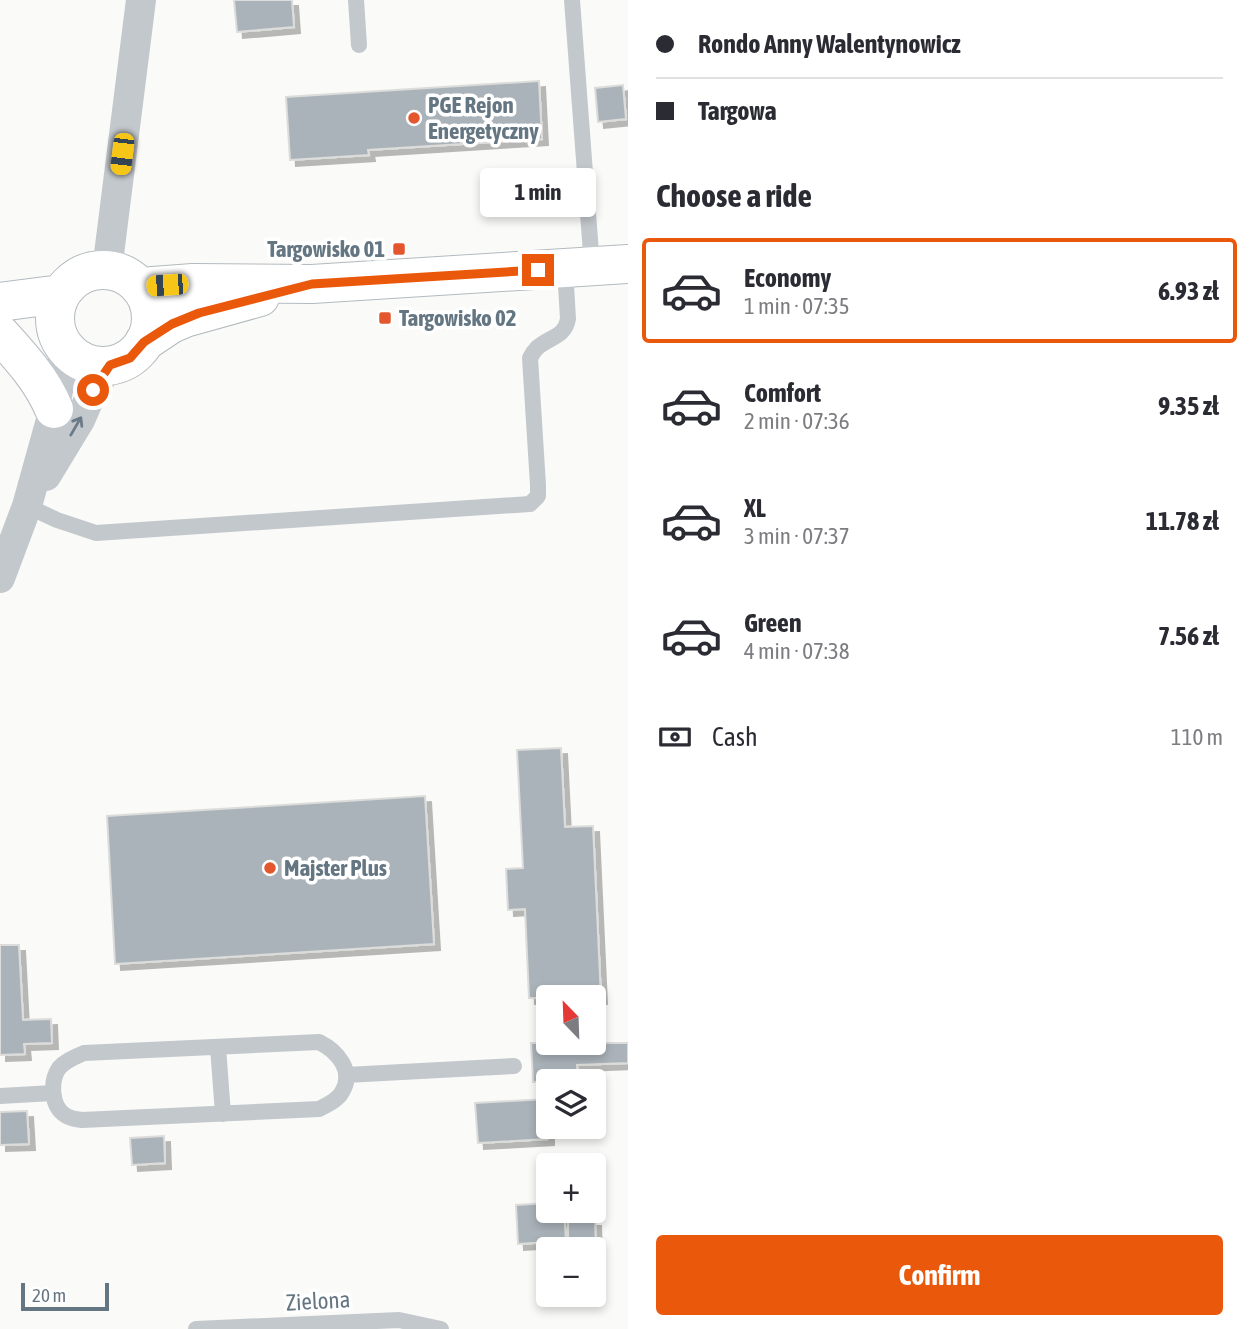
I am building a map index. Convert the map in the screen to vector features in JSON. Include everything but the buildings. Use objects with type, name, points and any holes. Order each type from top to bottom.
[{"type":"street","points":[[124,278],[141,0]]},
{"type":"street","points":[[0,578],[27,506],[61,377],[62,342],[54,316],[56,304],[69,283],[81,275],[93,270],[124,278],[193,283],[312,284],[595,266]]},
{"type":"street","points":[[124,278],[146,297],[150,308],[151,320],[144,342]]},
{"type":"street","points":[[0,327],[30,329],[62,342],[74,356],[85,362],[110,365],[130,358],[144,342],[172,324],[199,313],[312,284]]},
{"type":"street","points":[[0,302],[61,294]]},
{"type":"street","points":[[0,334],[47,391],[54,409]]},
{"type":"street","points":[[27,506],[110,365]]},
{"type":"lane","points":[[356,0],[359,45]]},
{"type":"lane","points":[[27,506],[57,520],[96,533],[530,505],[538,496],[538,485],[530,358],[536,348],[562,333],[595,266],[572,0]]},
{"type":"lane","points":[[318,1042],[330,1048],[344,1065],[346,1075],[342,1094],[319,1110],[82,1119],[72,1118],[60,1111],[55,1103],[53,1079],[60,1066],[84,1053],[218,1047],[318,1042]]},
{"type":"lane","points":[[218,1047],[223,1114]]},
{"type":"lane","points":[[346,1075],[514,1066]]},
{"type":"lane","points":[[0,1096],[53,1093]]},
{"type":"lane","name":"Zielona","points":[[196,1329],[399,1320],[441,1329]]},
{"type":"place","name":"PGE Rejon Energetyczny","points":[[414,118]]},
{"type":"place","name":"Targowisko 01","points":[[399,249]]},
{"type":"place","name":"Targowisko 02","points":[[385,318]]},
{"type":"place","name":"Majster Plus","points":[[270,868]]},
{"type":"route","points":[[93,390],[110,365],[130,358],[144,342],[172,324],[199,313],[312,284],[538,270]]}]
